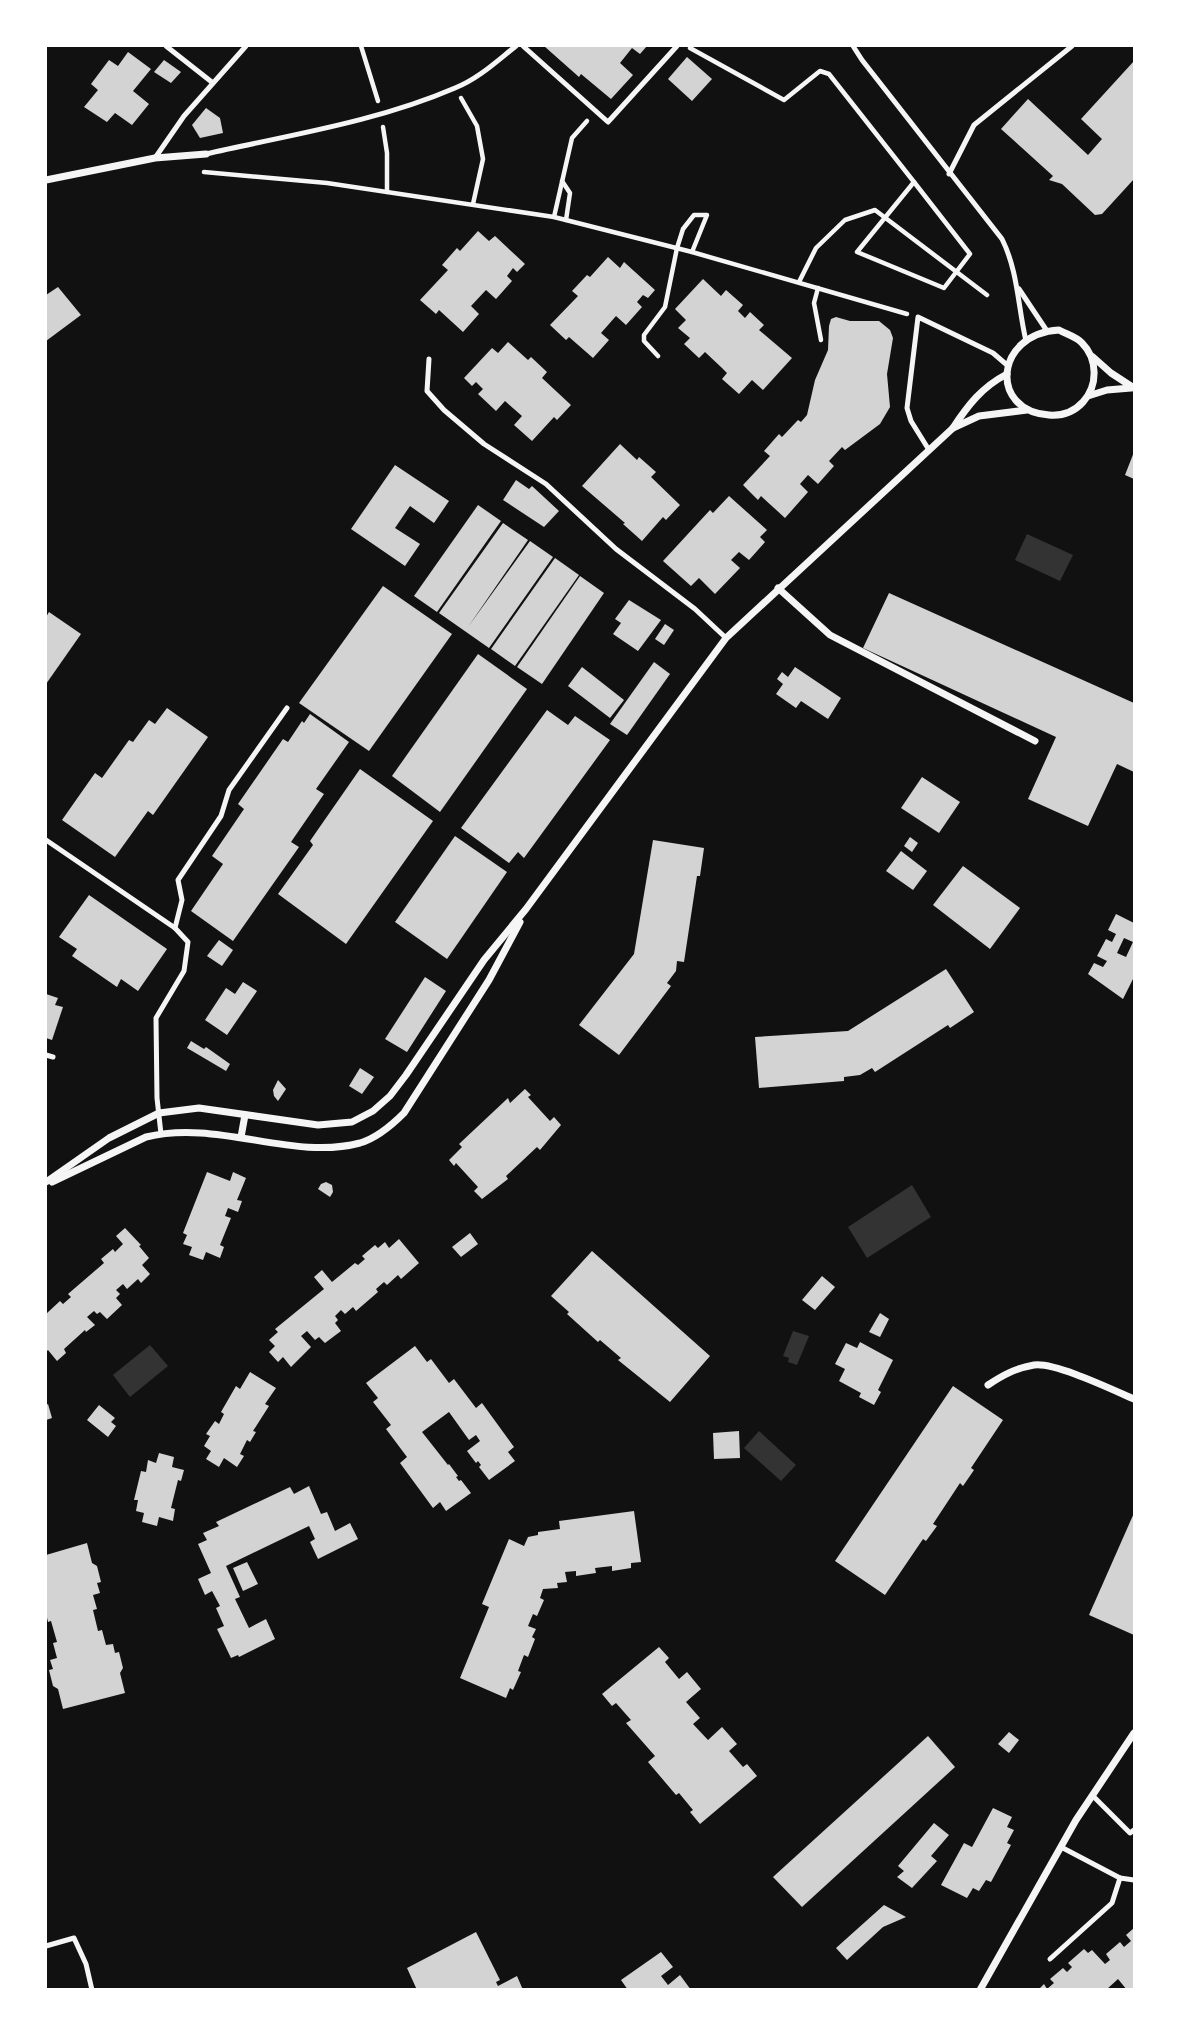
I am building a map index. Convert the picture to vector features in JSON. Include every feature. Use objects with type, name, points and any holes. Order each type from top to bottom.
[{"type":"street","points":[[46,180],[155,158],[206,154]]},
{"type":"street","points":[[1059,330],[1081,341],[1094,364],[1093,387],[1088,396],[1081,405],[1059,416],[1037,415],[1027,410],[1009,388],[1007,374],[1007,365],[1012,354],[1026,341],[1047,331],[1059,330]]},
{"type":"street","points":[[1091,356],[1133,388]]},
{"type":"street","points":[[46,1184],[109,1138],[159,1113],[199,1108],[318,1125],[352,1122],[373,1111],[398,1086],[484,960],[526,909],[726,638],[953,428],[967,406],[989,384],[1007,374]]},
{"type":"street","points":[[1088,396],[1107,390],[1133,388]]},
{"type":"street","points":[[953,428],[979,416],[1027,410]]},
{"type":"street","points":[[778,588],[830,635],[1035,741]]},
{"type":"street","points":[[46,1184],[146,1138],[177,1131],[328,1148],[362,1143],[386,1130],[404,1113],[472,1008],[526,909]]},
{"type":"street","points":[[241,1137],[244,1115]]},
{"type":"street","points":[[988,1385],[1009,1371],[1037,1364],[1077,1374],[1135,1399]]},
{"type":"street","points":[[980,1990],[1061,1847],[1135,1733]]},
{"type":"lane","points":[[166,46],[213,83]]},
{"type":"lane","points":[[155,158],[184,116],[246,46]]},
{"type":"lane","points":[[206,154],[388,112],[456,88],[478,76],[516,46]]},
{"type":"lane","points":[[523,46],[608,122],[677,46]]},
{"type":"lane","points":[[853,46],[1002,239],[1009,254],[1017,286],[1026,341]]},
{"type":"lane","points":[[949,173],[974,125],[1072,46]]},
{"type":"lane","points":[[1017,286],[1047,331]]},
{"type":"lane","points":[[929,450],[906,408],[918,317],[993,353],[1007,365]]},
{"type":"lane","points":[[429,359],[427,391],[444,410],[485,444],[545,484],[616,549],[695,609],[726,638]]},
{"type":"lane","points":[[175,928],[182,900],[178,880],[221,816],[229,790],[286,708]]},
{"type":"lane","points":[[46,839],[175,928],[188,942],[184,971],[156,1018],[161,1134]]},
{"type":"lane","points":[[46,1055],[53,1057]]},
{"type":"lane","points":[[1093,1796],[1130,1833],[1135,1830]]},
{"type":"lane","points":[[1061,1847],[1120,1878],[1135,1880]]},
{"type":"lane","points":[[1050,1959],[1112,1903],[1120,1878]]},
{"type":"lane","points":[[46,1946],[74,1938],[86,1964],[92,1990]]},
{"type":"path","points":[[687,46],[784,100],[820,71],[829,74],[914,182],[970,254],[944,288],[856,252],[914,182]]},
{"type":"path","points":[[456,88],[477,126],[483,159],[473,204]]},
{"type":"path","points":[[554,217],[572,138],[596,111]]},
{"type":"path","points":[[206,172],[327,183],[554,217],[692,252],[918,317]]},
{"type":"path","points":[[562,181],[570,194],[566,220]]},
{"type":"path","points":[[799,282],[816,247],[845,220],[874,210],[987,295]]},
{"type":"path","points":[[658,356],[644,341],[644,335],[665,307],[683,229],[694,215],[707,215],[692,252]]},
{"type":"path","points":[[818,288],[814,303],[821,341]]},
{"type":"shaded area","points":[[1027,534],[1073,555],[1060,581],[1015,560]]},
{"type":"shaded area","points":[[912,1185],[931,1217],[867,1258],[848,1227]]},
{"type":"shaded area","points":[[793,1331],[809,1336],[797,1365],[788,1362],[789,1358],[783,1356]]},
{"type":"shaded area","points":[[150,1345],[168,1366],[130,1397],[113,1375]]},
{"type":"shaded area","points":[[759,1431],[796,1465],[781,1481],[744,1448]]},
{"type":"building","points":[[544,46],[647,46],[640,54],[632,48],[620,63],[633,75],[611,99],[581,74],[579,77]]},
{"type":"building","points":[[128,52],[151,69],[133,91],[149,104],[132,125],[115,113],[107,122],[84,107],[98,90],[91,84],[109,60],[118,66]]},
{"type":"building","points":[[687,57],[712,79],[692,101],[668,79]]},
{"type":"building","points":[[164,60],[181,72],[171,83],[154,72]]},
{"type":"building","points":[[1134,61],[1134,179],[1102,214],[1095,215],[1062,184],[1049,180],[1053,176],[1001,129],[1028,99],[1088,155],[1102,139],[1081,119]]},
{"type":"building","points":[[206,108],[220,118],[223,133],[200,138],[192,125]]},
{"type":"building","points":[[478,231],[489,241],[495,236],[525,264],[517,272],[513,268],[507,276],[512,281],[496,299],[486,290],[471,306],[479,314],[463,332],[439,310],[436,314],[420,300],[448,270],[442,265],[457,248],[460,251]]},
{"type":"building","points":[[608,257],[620,268],[624,262],[655,290],[648,298],[643,295],[637,302],[642,307],[626,325],[616,316],[601,333],[609,340],[593,358],[569,337],[566,340],[550,325],[578,296],[572,291],[587,275],[590,277]]},
{"type":"building","points":[[703,279],[721,296],[726,290],[743,305],[738,311],[745,318],[750,312],[764,325],[759,330],[792,358],[763,390],[752,380],[739,394],[722,379],[727,373],[705,352],[699,358],[684,344],[690,338],[678,328],[686,320],[675,309]]},
{"type":"building","points":[[58,287],[81,315],[46,341],[46,295]]},
{"type":"building","points":[[836,317],[850,321],[879,321],[890,330],[893,338],[887,374],[890,407],[880,424],[845,450],[842,447],[829,461],[834,466],[818,484],[808,475],[800,484],[808,492],[785,518],[761,496],[758,500],[743,485],[770,456],[764,451],[779,434],[782,437],[798,420],[801,422],[807,415],[815,380],[828,350],[831,319]]},
{"type":"building","points":[[508,342],[528,360],[531,357],[547,372],[542,378],[571,405],[557,420],[554,417],[532,441],[514,425],[522,416],[505,401],[496,411],[478,394],[483,389],[476,382],[472,386],[464,378],[492,348],[498,353]]},
{"type":"building","points":[[620,444],[637,460],[639,457],[656,472],[651,477],[680,505],[666,520],[663,517],[642,541],[582,486]]},
{"type":"building","points":[[1134,452],[1134,479],[1125,475]]},
{"type":"building","points":[[395,465],[449,501],[434,523],[410,506],[395,528],[420,544],[405,566],[351,529]]},
{"type":"building","points":[[516,480],[529,489],[532,486],[559,511],[544,527],[503,500]]},
{"type":"building","points":[[729,496],[767,530],[760,537],[765,542],[749,560],[739,552],[731,560],[740,568],[715,594],[699,578],[691,586],[663,561],[710,510],[713,513]]},
{"type":"building","points":[[478,505],[501,521],[437,612],[414,596]]},
{"type":"building","points":[[503,523],[528,540],[468,627],[530,541],[553,557],[489,648],[439,613]]},
{"type":"building","points":[[555,558],[579,575],[515,666],[491,649]]},
{"type":"building","points":[[580,576],[604,593],[542,684],[517,667]]},
{"type":"building","points":[[383,586],[452,634],[369,751],[299,703]]},
{"type":"building","points":[[889,593],[1134,703],[1134,772],[1117,764],[1088,826],[1028,799],[1056,737],[863,648]]},
{"type":"building","points":[[629,600],[661,620],[638,651],[613,634],[621,623],[615,619]]},
{"type":"building","points":[[49,612],[81,634],[46,684],[46,617]]},
{"type":"building","points":[[665,624],[674,630],[664,645],[655,639]]},
{"type":"building","points":[[478,654],[527,689],[440,812],[392,776]]},
{"type":"building","points":[[654,662],[670,674],[627,735],[610,724]]},
{"type":"building","points":[[582,667],[624,700],[610,718],[568,686]]},
{"type":"building","points":[[795,667],[841,698],[828,719],[801,701],[796,708],[776,694],[783,684],[777,679],[782,672],[788,677]]},
{"type":"building","points":[[167,708],[208,737],[153,815],[148,811],[115,857],[62,820],[95,773],[102,778],[129,740],[133,742],[149,720],[155,724]]},
{"type":"building","points":[[547,710],[568,725],[575,716],[610,740],[524,858],[518,852],[509,863],[461,828]]},
{"type":"building","points":[[310,714],[349,742],[316,789],[324,794],[291,842],[299,847],[233,941],[191,911],[223,864],[212,856],[244,809],[238,804],[283,739],[288,742]]},
{"type":"building","points":[[360,769],[433,821],[346,944],[278,894],[313,845],[310,841]]},
{"type":"building","points":[[922,777],[960,802],[939,833],[901,808]]},
{"type":"building","points":[[455,836],[507,872],[447,959],[395,922]]},
{"type":"building","points":[[910,837],[918,843],[912,852],[904,846]]},
{"type":"building","points":[[653,840],[704,848],[700,876],[697,876],[684,962],[677,961],[676,971],[667,983],[671,986],[619,1055],[579,1025],[634,954]]},
{"type":"building","points":[[901,851],[927,871],[913,890],[886,871]]},
{"type":"building","points":[[963,866],[1020,908],[990,949],[933,905]]},
{"type":"building","points":[[89,895],[167,949],[138,991],[121,979],[117,987],[72,956],[77,949],[59,937]]},
{"type":"building","points":[[1116,914],[1134,923],[1134,977],[1123,999],[1088,974],[1094,963],[1103,967],[1107,961],[1097,956],[1106,939],[1112,942],[1116,934],[1108,930]],"holes":[[[1124,938],[1133,942],[1126,957],[1117,953]]]},
{"type":"building","points":[[219,940],[233,950],[222,966],[207,956]]},
{"type":"building","points":[[946,969],[974,1012],[950,1028],[948,1025],[875,1072],[872,1068],[860,1075],[844,1077],[844,1081],[759,1088],[755,1037],[848,1031]]},
{"type":"building","points":[[425,977],[446,991],[407,1052],[385,1039]]},
{"type":"building","points":[[243,982],[257,991],[227,1035],[205,1020],[226,988],[235,994]]},
{"type":"building","points":[[46,994],[58,998],[55,1005],[63,1007],[52,1040],[46,1038]]},
{"type":"building","points":[[191,1041],[204,1049],[206,1047],[230,1064],[226,1071],[187,1048]]},
{"type":"building","points":[[360,1068],[374,1077],[362,1094],[349,1086]]},
{"type":"building","points":[[278,1080],[286,1089],[278,1101],[273,1090]]},
{"type":"building","points":[[525,1089],[531,1095],[528,1097],[550,1121],[554,1117],[561,1125],[540,1150],[537,1147],[506,1176],[508,1179],[482,1199],[474,1191],[478,1187],[456,1163],[454,1166],[449,1160],[462,1147],[459,1144],[508,1098],[510,1103]]},
{"type":"building","points":[[207,1172],[230,1181],[233,1172],[246,1178],[237,1200],[242,1201],[238,1212],[228,1208],[225,1216],[231,1218],[220,1245],[224,1247],[220,1258],[206,1252],[203,1260],[189,1255],[192,1247],[183,1244],[187,1235],[183,1233]]},
{"type":"building","points":[[326,1182],[332,1185],[333,1192],[330,1197],[318,1189]]},
{"type":"building","points":[[125,1228],[149,1258],[142,1265],[150,1274],[141,1283],[138,1279],[127,1289],[123,1284],[116,1290],[120,1294],[116,1298],[122,1305],[107,1319],[100,1312],[97,1314],[94,1311],[87,1317],[95,1325],[86,1332],[85,1330],[64,1349],[66,1353],[57,1361],[48,1350],[46,1352],[46,1314],[60,1301],[63,1304],[71,1297],[68,1294],[104,1263],[101,1259],[113,1249],[115,1252],[123,1244],[116,1236]]},
{"type":"building","points":[[470,1233],[478,1244],[461,1257],[452,1247]]},
{"type":"building","points":[[399,1239],[419,1263],[401,1279],[398,1275],[387,1285],[384,1282],[376,1289],[378,1292],[356,1311],[353,1307],[345,1314],[341,1310],[335,1316],[338,1320],[335,1323],[341,1331],[325,1343],[319,1337],[315,1340],[307,1331],[301,1336],[311,1347],[291,1367],[283,1357],[278,1362],[269,1352],[275,1346],[269,1340],[278,1332],[275,1329],[324,1289],[314,1277],[322,1270],[332,1282],[355,1263],[358,1265],[365,1259],[362,1256],[375,1245],[378,1248],[385,1242],[389,1248]]},
{"type":"building","points":[[592,1251],[710,1356],[670,1402],[618,1360],[621,1358],[600,1340],[598,1342],[551,1296]]},
{"type":"building","points":[[822,1276],[835,1287],[815,1310],[802,1300]]},
{"type":"building","points":[[880,1313],[889,1319],[880,1337],[869,1332]]},
{"type":"building","points":[[860,1342],[893,1360],[878,1390],[881,1392],[874,1405],[859,1397],[861,1393],[839,1381],[845,1369],[835,1364],[846,1343],[857,1348]]},
{"type":"building","points":[[415,1346],[427,1362],[431,1359],[449,1383],[454,1379],[476,1408],[482,1403],[514,1447],[508,1452],[515,1461],[489,1480],[479,1467],[481,1465],[478,1461],[476,1463],[467,1451],[480,1441],[476,1435],[469,1440],[449,1412],[422,1432],[471,1493],[446,1511],[440,1502],[433,1508],[400,1463],[407,1457],[386,1429],[391,1425],[373,1402],[378,1398],[366,1383]]},
{"type":"building","points":[[250,1372],[276,1388],[265,1404],[269,1406],[253,1431],[256,1432],[250,1442],[247,1440],[240,1454],[244,1456],[237,1467],[224,1458],[219,1467],[206,1459],[211,1451],[204,1446],[210,1436],[206,1434],[215,1421],[219,1424],[224,1414],[221,1412],[236,1386],[240,1389]]},
{"type":"building","points":[[953,1386],[1003,1420],[971,1468],[974,1470],[963,1486],[960,1483],[933,1524],[937,1526],[926,1541],[923,1539],[885,1595],[835,1561]]},
{"type":"building","points":[[48,1404],[52,1418],[46,1420],[46,1405]]},
{"type":"building","points":[[99,1405],[115,1418],[111,1422],[116,1426],[108,1437],[87,1420]]},
{"type":"building","points":[[739,1431],[740,1458],[714,1459],[713,1433]]},
{"type":"building","points":[[159,1453],[174,1457],[172,1467],[184,1470],[181,1481],[178,1480],[171,1508],[175,1509],[173,1521],[159,1517],[157,1526],[142,1522],[144,1513],[136,1511],[138,1500],[134,1500],[141,1471],[146,1472],[148,1460],[156,1463]]},
{"type":"building","points":[[309,1486],[321,1514],[327,1512],[335,1531],[350,1523],[358,1539],[318,1559],[310,1542],[315,1539],[309,1526],[226,1566],[240,1597],[235,1599],[249,1628],[266,1619],[275,1639],[239,1657],[238,1655],[231,1658],[217,1629],[224,1626],[216,1608],[220,1606],[212,1591],[205,1595],[198,1579],[211,1573],[198,1544],[207,1540],[203,1533],[219,1526],[216,1522],[290,1487],[294,1494]]},
{"type":"building","points":[[634,1511],[641,1562],[631,1563],[631,1568],[612,1571],[612,1566],[595,1568],[596,1573],[576,1576],[576,1571],[565,1572],[567,1582],[557,1583],[558,1588],[543,1589],[540,1598],[544,1600],[537,1616],[533,1614],[528,1626],[536,1629],[532,1637],[535,1639],[528,1657],[524,1655],[518,1671],[521,1672],[506,1698],[460,1678],[489,1607],[482,1604],[509,1539],[524,1546],[528,1537],[538,1535],[538,1532],[560,1529],[559,1521]]},
{"type":"building","points":[[1134,1513],[1134,1635],[1089,1615]]},
{"type":"building","points":[[87,1543],[101,1582],[97,1583],[100,1593],[93,1595],[98,1631],[102,1630],[106,1645],[113,1644],[115,1653],[119,1652],[125,1693],[63,1709],[49,1670],[53,1669],[50,1660],[57,1658],[53,1643],[57,1642],[46,1613],[46,1555]]},
{"type":"building","points":[[247,1562],[258,1584],[243,1591],[233,1568]]},
{"type":"building","points":[[659,1647],[669,1658],[665,1662],[679,1679],[687,1672],[701,1689],[686,1702],[700,1718],[693,1724],[708,1740],[722,1727],[737,1744],[729,1751],[743,1767],[747,1764],[757,1776],[700,1824],[679,1793],[676,1795],[648,1762],[655,1756],[626,1723],[631,1720],[616,1703],[612,1706],[602,1694]]},
{"type":"building","points":[[1009,1732],[1019,1740],[1009,1753],[998,1744]]},
{"type":"building","points":[[928,1736],[955,1767],[802,1907],[773,1877]]},
{"type":"building","points":[[993,1808],[1012,1817],[1007,1827],[1014,1830],[1007,1843],[1011,1845],[991,1882],[986,1880],[979,1891],[973,1888],[967,1898],[941,1885],[964,1843],[972,1847]]},
{"type":"building","points":[[934,1823],[949,1835],[931,1856],[937,1861],[912,1888],[897,1877],[904,1871],[898,1866]]},
{"type":"building","points":[[884,1905],[906,1917],[883,1927],[847,1960],[836,1948]]},
{"type":"building","points":[[1134,1928],[1134,1990],[1127,1990],[1118,1979],[1106,1990],[1038,1990],[1044,1984],[1047,1989],[1054,1983],[1050,1979],[1063,1968],[1067,1972],[1072,1967],[1068,1963],[1084,1949],[1088,1953],[1092,1950],[1105,1964],[1110,1960],[1106,1954],[1120,1942],[1124,1947],[1131,1941],[1126,1935]]},
{"type":"building","points":[[476,1932],[500,1980],[496,1982],[498,1986],[517,1976],[523,1990],[417,1990],[407,1968]]},
{"type":"building","points":[[661,1952],[673,1967],[661,1976],[668,1985],[680,1975],[691,1990],[628,1990],[621,1980]]}]
